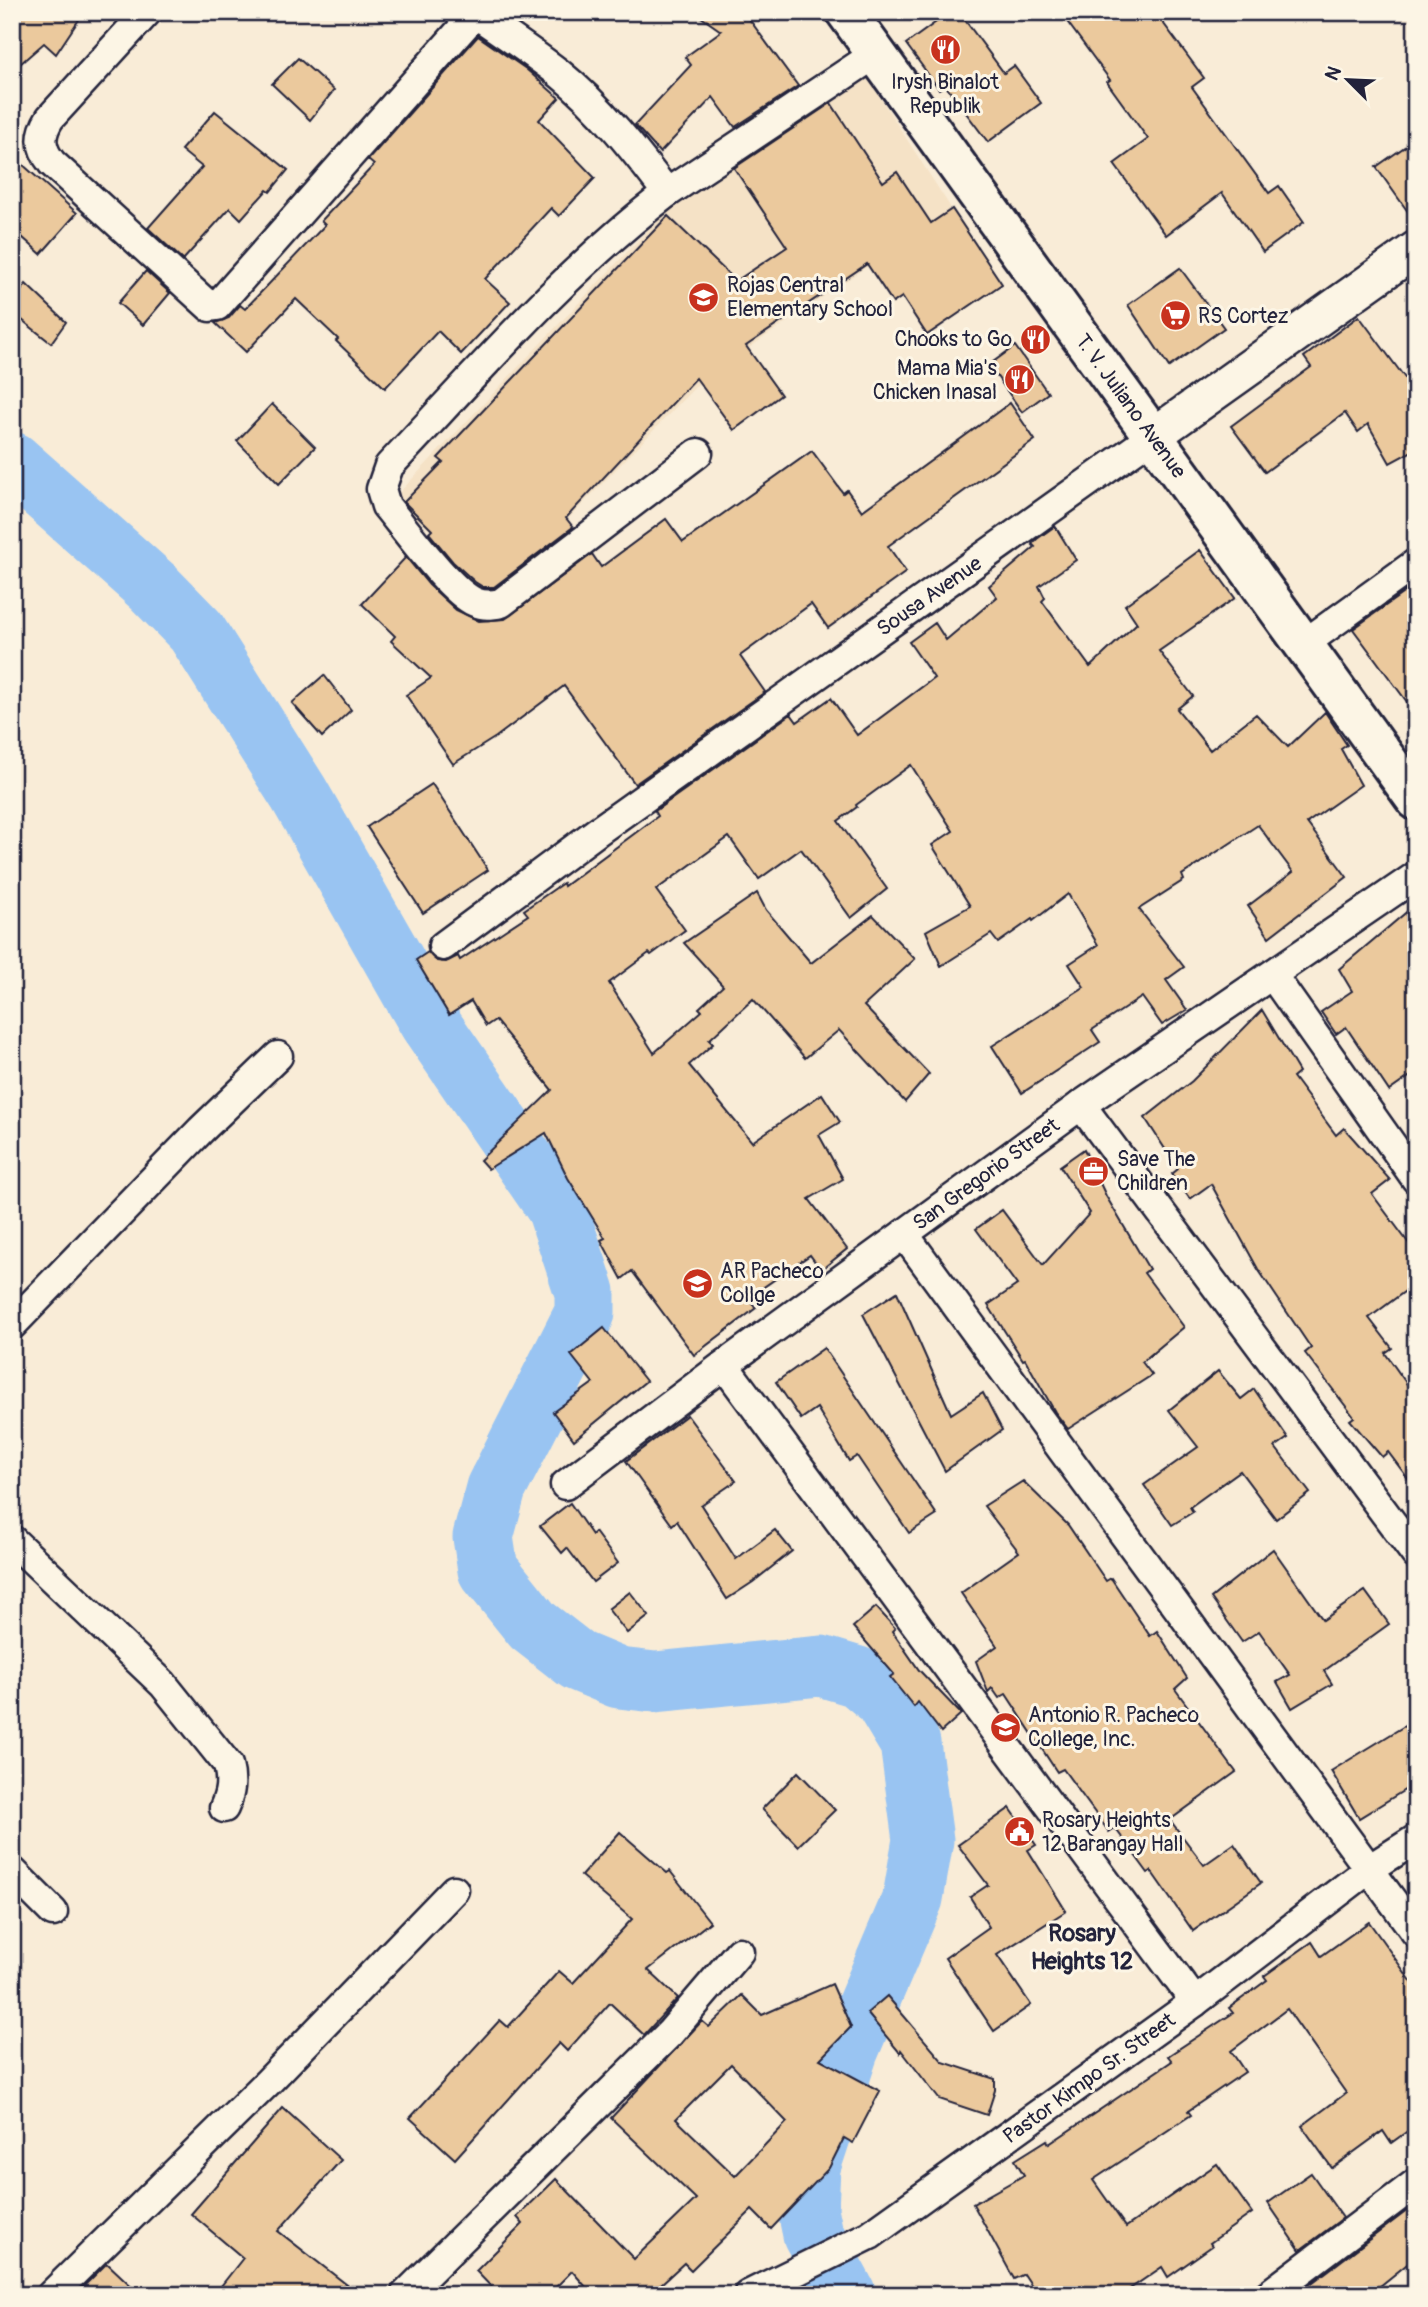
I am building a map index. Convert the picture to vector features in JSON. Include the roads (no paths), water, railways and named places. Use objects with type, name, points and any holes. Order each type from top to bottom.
[{"type":"main road","name":"T. V. Juliano Avenue","points":[[846,12],[1416,800]]},
{"type":"street","points":[[147,12],[50,118],[41,141],[45,154],[52,163],[210,307],[218,306],[474,13],[561,75],[643,161],[667,193]]},
{"type":"street","points":[[698,453],[502,603],[488,606],[477,603],[457,589],[386,506],[382,489],[389,466],[563,282],[637,216],[667,193],[877,53]]},
{"type":"street","name":"Sousa Avenue","points":[[443,946],[598,831],[1416,249]]},
{"type":"street","points":[[1304,644],[1416,563]]},
{"type":"street","name":"San Gregorio Street","points":[[565,1485],[724,1365],[1081,1105],[1416,876]]},
{"type":"street","points":[[1273,976],[1416,1179]]},
{"type":"street","points":[[12,1325],[201,1130],[278,1056]]},
{"type":"street","points":[[1081,1105],[1416,1555]]},
{"type":"street","points":[[904,1234],[1416,1933]]},
{"type":"street","points":[[724,1365],[1195,2002]]},
{"type":"street","points":[[12,1540],[163,1684],[228,1765],[231,1791],[224,1808]]},
{"type":"street","name":"Pastor Kimpo Sr. Street","points":[[753,2291],[870,2235],[1195,2002],[1369,1869],[1416,1839]]},
{"type":"street","points":[[12,1871],[53,1912]]},
{"type":"street","points":[[51,2295],[268,2082],[454,1890]]},
{"type":"street","points":[[405,2295],[670,2033],[739,1952]]},
{"type":"street","points":[[1268,2295],[1416,2183]]},
{"type":"waterway","points":[[12,462],[153,587],[196,631],[299,794],[429,1022],[557,1208],[585,1292],[585,1313],[496,1488],[483,1537],[488,1570],[533,1626],[578,1661],[619,1678],[655,1682],[821,1666],[858,1677],[883,1698],[910,1743],[923,1840],[913,1898],[848,2051],[810,2167],[808,2210],[813,2234],[846,2295]]},
{"type":"place","name":"Irysh Binalot Republik","points":[[945,50]]},
{"type":"place","name":"Rojas Central Elementary School","points":[[704,297]]},
{"type":"place","name":"RS Cortez","points":[[1175,316]]},
{"type":"place","name":"Chooks to Go","points":[[1035,339]]},
{"type":"place","name":"Mama Mia's Chicken Inasal","points":[[1020,380]]},
{"type":"place","name":"Save The Children","points":[[1094,1171]]},
{"type":"place","name":"AR Pacheco Collge","points":[[697,1283]]},
{"type":"place","name":"Antonio R. Pacheco College, Inc.","points":[[1005,1727]]},
{"type":"place","name":"Rosary Heights 12 Barangay Hall","points":[[1019,1832]]},
{"type":"district","name":"Rosary Heights 12","points":[[1082,1947]]}]
